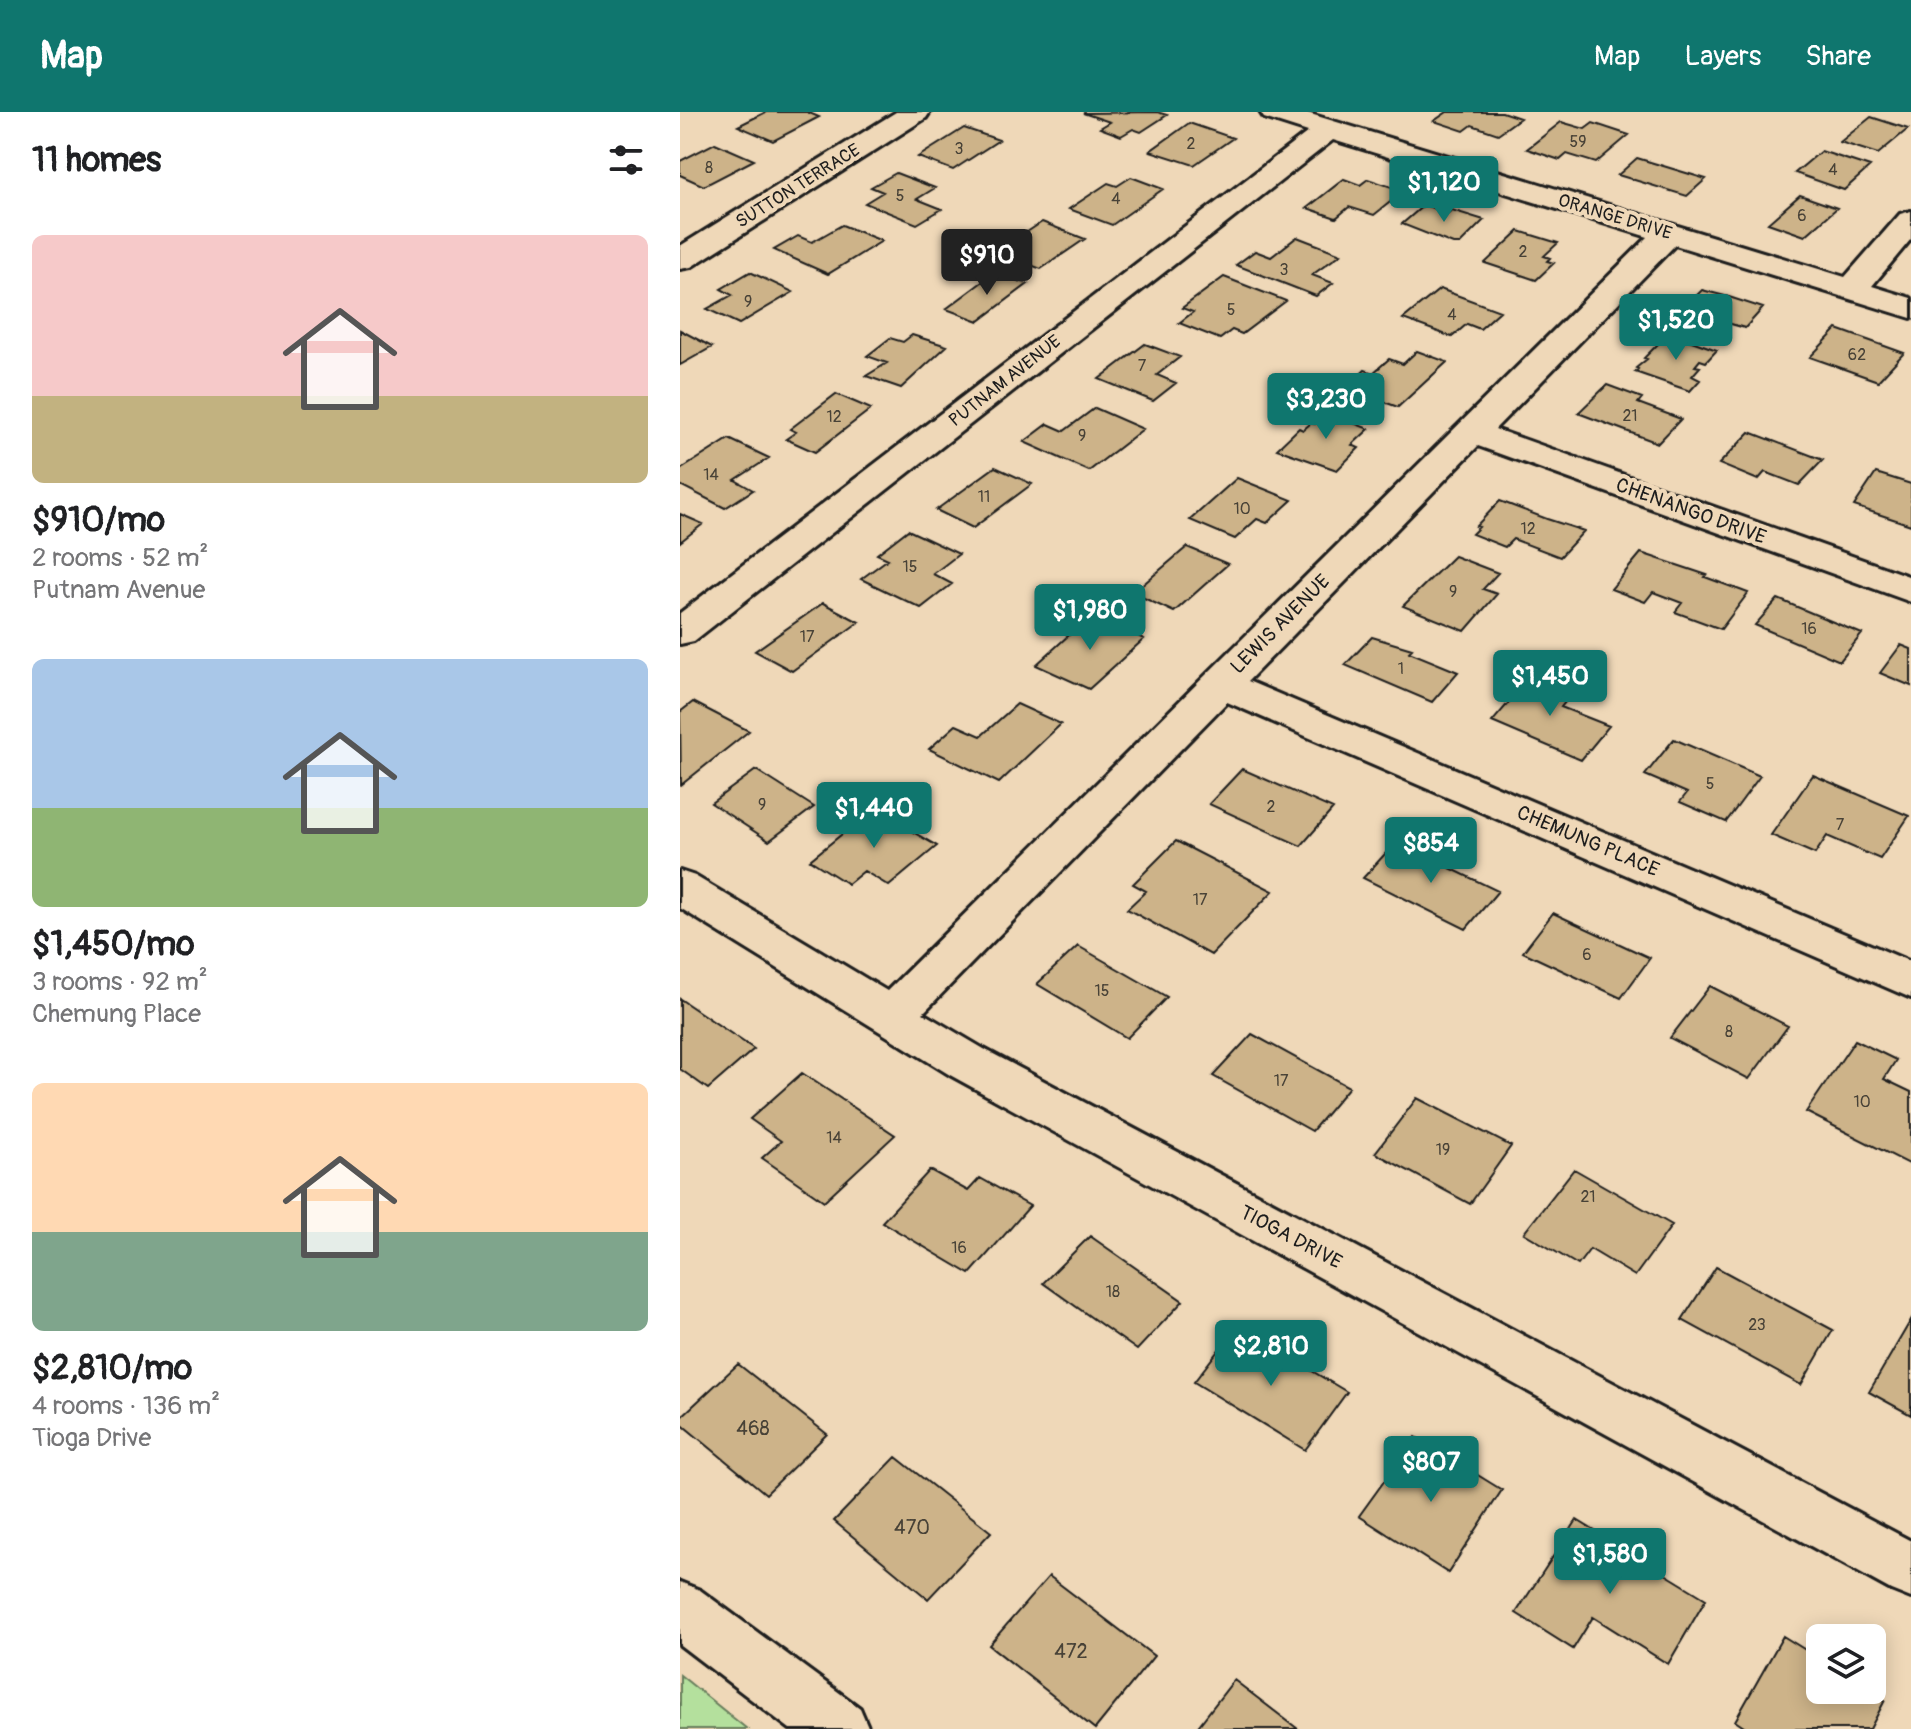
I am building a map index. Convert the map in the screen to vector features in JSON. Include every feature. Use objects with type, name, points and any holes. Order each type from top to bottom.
[{"type":"street","name":"SUTTON TERRACE","points":[[680,260],[916,112]]},
{"type":"street","name":"ORANGE DRIVE","points":[[1274,112],[1911,308]]},
{"type":"street","name":"PUTNAM AVENUE","points":[[680,632],[1329,129]]},
{"type":"street","points":[[1852,289],[1911,220]]},
{"type":"street","name":"LEWIS AVENUE","points":[[892,1015],[1669,234]]},
{"type":"street","name":"CHENANGO DRIVE","points":[[1472,432],[1911,590]]},
{"type":"street","name":"CHEMUNG PLACE","points":[[1220,684],[1911,981]]},
{"type":"street","name":"TIOGA DRIVE","points":[[680,887],[967,1062],[1911,1571]]},
{"type":"street","points":[[680,1610],[839,1729]]},
{"type":"green space","points":[[680,1675],[747,1729],[680,1729]]},
{"type":"building","points":[[766,112],[807,112],[819,117],[773,141],[738,126]]},
{"type":"building","points":[[1157,112],[1167,115],[1141,132],[1133,129],[1121,136],[1100,128],[1110,122],[1083,113]]},
{"type":"building","points":[[1447,112],[1502,112],[1520,118],[1498,134],[1472,125],[1464,131],[1434,121]]},
{"type":"building","points":[[1871,117],[1908,129],[1878,154],[1840,142]]},
{"type":"building","points":[[1561,122],[1585,129],[1593,123],[1629,135],[1596,163],[1567,154],[1560,160],[1527,149]]},
{"type":"building","points":[[1189,123],[1233,138],[1194,165],[1150,151]]},
{"type":"building","points":[[964,128],[999,140],[953,170],[918,157]]},
{"type":"building","points":[[715,143],[754,160],[704,186],[680,175],[680,161]]},
{"type":"building","points":[[1821,151],[1870,167],[1844,190],[1795,173]]},
{"type":"building","points":[[1637,158],[1706,179],[1687,196],[1618,175]]},
{"type":"building","points":[[896,173],[935,188],[917,199],[942,209],[917,224],[865,203],[883,192],[871,187]]},
{"type":"building","points":[[1131,177],[1163,189],[1112,225],[1069,209],[1108,183],[1117,186]]},
{"type":"building","points":[[1344,179],[1360,185],[1368,179],[1404,191],[1374,215],[1349,207],[1336,218],[1307,208]]},
{"type":"building","points":[[1800,195],[1837,208],[1805,236],[1768,223]]},
{"type":"building","points":[[1424,205],[1484,220],[1460,244],[1453,244],[1402,224]]},
{"type":"building","points":[[1042,222],[1085,239],[1041,269],[997,252]]},
{"type":"building","points":[[842,225],[882,241],[828,274],[774,250],[798,236],[812,242]]},
{"type":"building","points":[[1519,231],[1558,243],[1544,256],[1554,263],[1536,280],[1485,263]]},
{"type":"building","points":[[1297,237],[1341,254],[1312,275],[1333,283],[1316,296],[1236,265],[1255,251],[1271,257]]},
{"type":"building","points":[[750,272],[793,292],[739,324],[707,309],[732,295],[721,289]]},
{"type":"building","points":[[994,273],[1028,284],[979,321],[946,309]]},
{"type":"building","points":[[1224,277],[1286,301],[1242,334],[1232,330],[1220,339],[1179,323],[1193,312],[1182,308]]},
{"type":"building","points":[[1440,289],[1500,311],[1480,329],[1467,324],[1452,337],[1403,319]]},
{"type":"building","points":[[1702,290],[1763,308],[1745,328],[1682,310]]},
{"type":"building","points":[[1837,329],[1904,353],[1878,381],[1810,357]]},
{"type":"building","points":[[680,330],[712,347],[680,365]]},
{"type":"building","points":[[1669,333],[1717,350],[1706,362],[1700,360],[1695,366],[1700,367],[1692,376],[1700,380],[1690,391],[1635,372],[1647,359],[1644,358]]},
{"type":"building","points":[[912,335],[947,346],[901,388],[866,376],[887,363],[867,356],[890,338],[903,342]]},
{"type":"building","points":[[1145,344],[1180,357],[1157,375],[1176,383],[1153,401],[1099,379]]},
{"type":"building","points":[[1417,351],[1447,362],[1398,407],[1359,393],[1364,389],[1350,384],[1365,370],[1373,373],[1389,359],[1403,364]]},
{"type":"building","points":[[1607,385],[1642,398],[1638,403],[1681,419],[1658,443],[1578,413]]},
{"type":"building","points":[[836,394],[871,409],[815,452],[786,439],[796,432],[790,429]]},
{"type":"building","points":[[1095,408],[1143,429],[1089,471],[1024,442],[1048,424],[1064,431]]},
{"type":"building","points":[[1328,413],[1369,429],[1352,445],[1359,448],[1337,470],[1277,449],[1299,428],[1303,430],[1311,423],[1315,424]]},
{"type":"building","points":[[1750,432],[1823,460],[1799,485],[1765,472],[1758,480],[1719,464]]},
{"type":"building","points":[[729,439],[769,458],[735,480],[753,490],[725,508],[680,485],[680,470]]},
{"type":"building","points":[[995,467],[1032,484],[973,528],[936,510]]},
{"type":"building","points":[[1876,473],[1911,484],[1911,525],[1854,506]]},
{"type":"building","points":[[1237,478],[1292,500],[1267,523],[1257,519],[1235,539],[1190,520]]},
{"type":"building","points":[[1500,501],[1584,531],[1560,557],[1513,539],[1505,547],[1472,534]]},
{"type":"building","points":[[680,514],[703,524],[680,542]]},
{"type":"building","points":[[908,530],[959,554],[933,574],[952,584],[921,608],[861,579],[888,559],[877,554]]},
{"type":"building","points":[[1187,547],[1228,564],[1174,612],[1133,593]]},
{"type":"building","points":[[1641,553],[1707,575],[1705,577],[1748,593],[1721,629],[1675,612],[1682,603],[1653,592],[1645,602],[1611,589]]},
{"type":"building","points":[[1454,556],[1498,573],[1483,589],[1497,594],[1465,631],[1403,606]]},
{"type":"building","points":[[1778,599],[1862,634],[1840,661],[1755,625]]},
{"type":"building","points":[[823,603],[859,622],[792,671],[755,651]]},
{"type":"building","points":[[1091,615],[1144,639],[1089,689],[1036,665]]},
{"type":"building","points":[[1372,637],[1412,649],[1409,652],[1458,672],[1432,702],[1345,665]]},
{"type":"building","points":[[1901,645],[1911,649],[1911,686],[1880,673]]},
{"type":"building","points":[[1534,673],[1575,690],[1561,707],[1609,726],[1581,760],[1492,722]]},
{"type":"building","points":[[693,702],[749,731],[681,785],[680,712]]},
{"type":"building","points":[[1017,704],[1061,724],[999,783],[929,749],[956,725],[981,736]]},
{"type":"building","points":[[1674,739],[1760,776],[1726,822],[1680,802],[1687,793],[1645,775]]},
{"type":"building","points":[[1242,769],[1333,809],[1301,846],[1209,804]]},
{"type":"building","points":[[756,770],[814,807],[769,841],[711,803]]},
{"type":"building","points":[[1813,775],[1909,816],[1880,859],[1827,836],[1815,854],[1771,835]]},
{"type":"building","points":[[873,809],[937,846],[889,886],[864,871],[848,884],[810,860]]},
{"type":"building","points":[[1176,841],[1273,891],[1211,955],[1127,909],[1146,891],[1133,884]]},
{"type":"building","points":[[1396,842],[1498,891],[1466,929],[1363,878]]},
{"type":"building","points":[[1553,913],[1650,958],[1621,998],[1523,952]]},
{"type":"building","points":[[1078,946],[1167,997],[1127,1038],[1037,984]]},
{"type":"building","points":[[1710,986],[1788,1026],[1749,1079],[1670,1038]]},
{"type":"building","points":[[680,999],[754,1049],[708,1089],[680,1069]]},
{"type":"building","points":[[1252,1034],[1349,1087],[1312,1131],[1213,1076]]},
{"type":"building","points":[[1855,1040],[1896,1060],[1884,1079],[1911,1092],[1911,1165],[1806,1112]]},
{"type":"building","points":[[802,1073],[895,1135],[824,1201],[762,1158],[781,1141],[750,1119]]},
{"type":"building","points":[[1417,1098],[1511,1146],[1470,1204],[1375,1153]]},
{"type":"building","points":[[1574,1169],[1672,1225],[1635,1276],[1590,1249],[1578,1265],[1524,1233]]},
{"type":"building","points":[[930,1170],[968,1191],[980,1178],[1030,1206],[970,1274],[882,1222]]},
{"type":"building","points":[[1090,1236],[1183,1301],[1137,1350],[1043,1283]]},
{"type":"building","points":[[1716,1267],[1833,1330],[1801,1385],[1682,1320]]},
{"type":"building","points":[[1911,1320],[1911,1415],[1869,1392]]},
{"type":"building","points":[[1237,1326],[1347,1392],[1305,1450],[1194,1382]]},
{"type":"building","points":[[738,1364],[827,1434],[766,1494],[680,1423],[680,1418]]},
{"type":"building","points":[[1416,1437],[1502,1490],[1448,1573],[1359,1516]]},
{"type":"building","points":[[896,1457],[991,1532],[928,1599],[834,1521]]},
{"type":"building","points":[[1577,1520],[1706,1599],[1668,1664],[1593,1617],[1573,1649],[1516,1613]]},
{"type":"building","points":[[1049,1576],[1154,1656],[1095,1729],[989,1645]]},
{"type":"building","points":[[1783,1636],[1806,1650],[1806,1704],[1883,1704],[1870,1729],[1747,1729],[1735,1721]]},
{"type":"building","points":[[1234,1680],[1298,1729],[1196,1729]]}]
